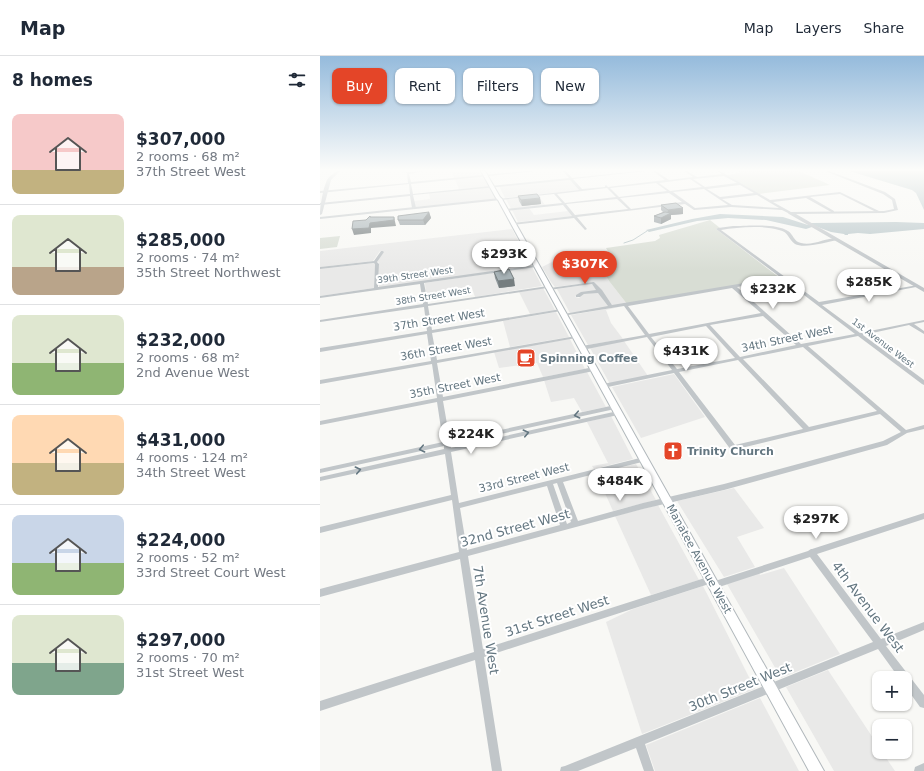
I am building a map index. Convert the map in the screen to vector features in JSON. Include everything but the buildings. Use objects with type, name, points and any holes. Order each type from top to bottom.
[{"type":"main road","name":"Manatee Avenue West","points":[[503,204],[817,771]]},
{"type":"street","points":[[320,218],[449,204]]},
{"type":"street","points":[[506,210],[560,204]]},
{"type":"street","points":[[564,204],[585,229]]},
{"type":"street","points":[[625,204],[631,210]]},
{"type":"street","points":[[514,224],[674,204]]},
{"type":"street","points":[[686,204],[694,209],[731,206],[783,209]]},
{"type":"street","points":[[775,204],[924,290]]},
{"type":"street","points":[[820,204],[833,212]]},
{"type":"street","points":[[863,204],[879,212]]},
{"type":"street","points":[[790,213],[879,212],[896,210],[895,204]]},
{"type":"street","name":"1st Avenue West","points":[[836,239],[800,244],[794,242],[786,231],[778,229],[748,226],[718,229],[924,383]]},
{"type":"street","points":[[320,268],[375,262],[382,252]]},
{"type":"street","points":[[375,262],[377,264],[376,289]]},
{"type":"street","name":"39th Street West","points":[[320,297],[536,266]]},
{"type":"street","name":"37th Street West","points":[[320,350],[563,312],[625,305],[783,278]]},
{"type":"street","name":"7th Avenue West","points":[[422,282],[433,362],[448,447],[497,771]]},
{"type":"street","name":"38th Street West","points":[[320,321],[590,282],[594,283],[600,291]]},
{"type":"street","points":[[818,304],[916,286]]},
{"type":"street","points":[[734,287],[905,432]]},
{"type":"street","points":[[578,296],[600,291],[612,307]]},
{"type":"street","points":[[625,305],[733,448],[881,412]]},
{"type":"street","points":[[582,348],[764,314]]},
{"type":"street","name":"34th Street West","points":[[604,386],[924,321]]},
{"type":"street","points":[[912,323],[924,330]]},
{"type":"street","points":[[912,323],[924,333]]},
{"type":"street","points":[[708,325],[808,430]]},
{"type":"street","name":"36th Street West","points":[[320,382],[576,337]]},
{"type":"street","name":"35th Street West","points":[[320,422],[594,369]]},
{"type":"street","points":[[320,479],[448,447],[616,410]]},
{"type":"street","name":"32nd Street West","points":[[320,593],[575,524],[724,487],[885,443],[905,432],[924,427]]},
{"type":"street","points":[[320,471],[448,447]]},
{"type":"street","name":"33rd Street West","points":[[457,506],[644,459]]},
{"type":"street","points":[[559,480],[575,524]]},
{"type":"street","points":[[549,483],[564,527]]},
{"type":"street","points":[[320,530],[455,497]]},
{"type":"street","name":"31st Street West","points":[[320,706],[924,516]]},
{"type":"street","name":"4th Avenue West","points":[[811,552],[900,671]]},
{"type":"street","name":"30th Street West","points":[[565,771],[924,626]]},
{"type":"street","name":"4th Avenue West","points":[[912,687],[924,703]]},
{"type":"street","points":[[639,742],[649,771]]},
{"type":"street","points":[[919,771],[924,768]]},
{"type":"shaded area","points":[[415,204],[442,204],[415,207]]},
{"type":"shaded area","points":[[509,204],[545,205],[511,209]]},
{"type":"shaded area","points":[[529,208],[534,215],[568,211],[572,216],[518,222],[512,210]]},
{"type":"shaded area","points":[[720,214],[783,217],[808,225],[812,223],[924,223],[924,229],[845,235],[815,226],[806,229],[766,220],[728,218],[697,221],[649,232],[646,230]]},
{"type":"shaded area","points":[[710,220],[720,228],[716,229],[780,278],[627,304],[609,281],[597,259],[611,256],[606,248],[655,241],[660,238],[659,235]]},
{"type":"shaded area","points":[[512,229],[532,266],[379,288],[379,263],[377,261],[384,251],[380,251],[373,261],[320,267],[320,251]]},
{"type":"shaded area","points":[[340,236],[337,247],[320,249],[320,238]]},
{"type":"shaded area","points":[[610,254],[612,256],[598,259],[609,281],[627,304],[613,306],[594,282],[555,287],[542,267],[562,257],[569,258],[568,260],[573,265],[591,262],[586,257]]},
{"type":"shaded area","points":[[375,263],[374,288],[320,296],[320,269]]},
{"type":"shaded area","points":[[532,267],[542,286],[475,297],[472,288],[426,295],[425,283]]},
{"type":"shaded area","points":[[592,284],[597,291],[578,294],[575,297],[579,298],[584,294],[598,292],[609,307],[570,313],[557,289]]},
{"type":"shaded area","points":[[543,288],[555,310],[530,314],[519,292]]},
{"type":"shaded area","points":[[623,306],[606,310],[611,323],[623,339],[588,345],[571,315]]},
{"type":"shaded area","points":[[556,312],[569,337],[510,347],[503,321]]},
{"type":"shaded area","points":[[570,339],[585,369],[543,377],[537,363],[499,368],[494,352]]},
{"type":"shaded area","points":[[624,341],[648,376],[610,384],[590,348]]},
{"type":"shaded area","points":[[587,372],[606,407],[582,412],[574,398],[551,402],[544,380]]},
{"type":"shaded area","points":[[674,374],[705,417],[641,438],[612,387]]},
{"type":"shaded area","points":[[611,416],[633,459],[594,469],[592,466],[608,463],[587,422]]},
{"type":"shaded area","points":[[636,464],[656,500],[613,511],[596,473]]},
{"type":"shaded area","points":[[734,488],[764,528],[737,537],[755,567],[724,577],[677,501]]},
{"type":"shaded area","points":[[658,505],[699,580],[651,595],[615,516]]},
{"type":"shaded area","points":[[784,568],[840,654],[781,678],[727,584],[759,573],[760,575]]},
{"type":"shaded area","points":[[703,586],[755,689],[642,734],[606,622],[633,609]]},
{"type":"shaded area","points":[[828,670],[872,736],[872,759],[887,759],[895,771],[834,771],[786,687]]},
{"type":"shaded area","points":[[760,698],[799,771],[655,771],[646,745]]},
{"type":"waterway","points":[[624,243],[633,240],[647,231]]},
{"type":"place","name":"Spinning Coffee","points":[[526,358]]},
{"type":"place","name":"Trinity Church","points":[[673,451]]}]
